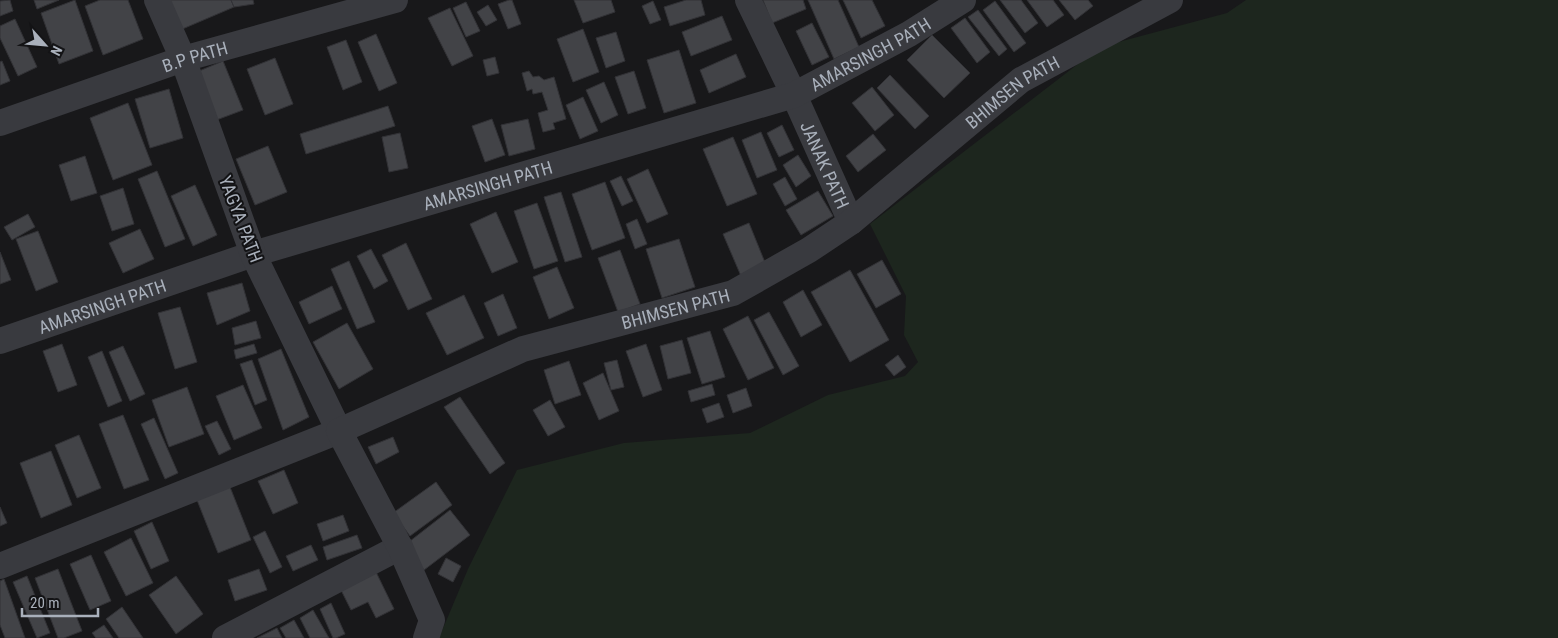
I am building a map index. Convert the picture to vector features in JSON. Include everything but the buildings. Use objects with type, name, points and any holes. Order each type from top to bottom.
[{"type":"street","name":"YAGYA PATH","points":[[157,0],[183,58],[253,254],[340,431]]},
{"type":"street","name":"B.P PATH","points":[[0,123],[183,58],[395,0]]},
{"type":"street","name":"JANAK PATH","points":[[748,0],[794,96],[850,222]]},
{"type":"street","name":"AMARSINGH PATH","points":[[0,341],[253,254],[794,96],[909,34],[963,0]]},
{"type":"street","name":"BHIMSEN PATH","points":[[0,566],[340,431],[523,349],[732,293],[809,250],[850,222],[1020,80],[1170,0]]},
{"type":"street","points":[[340,431],[400,547],[432,620],[426,638]]},
{"type":"street","points":[[225,638],[400,547]]},
{"type":"shaded area","points":[[1246,0],[1558,0],[1558,638],[439,638],[468,569],[517,470],[624,443],[750,433],[828,395],[905,376],[918,362],[904,335],[906,296],[870,224],[1100,47],[1227,13]]}]
